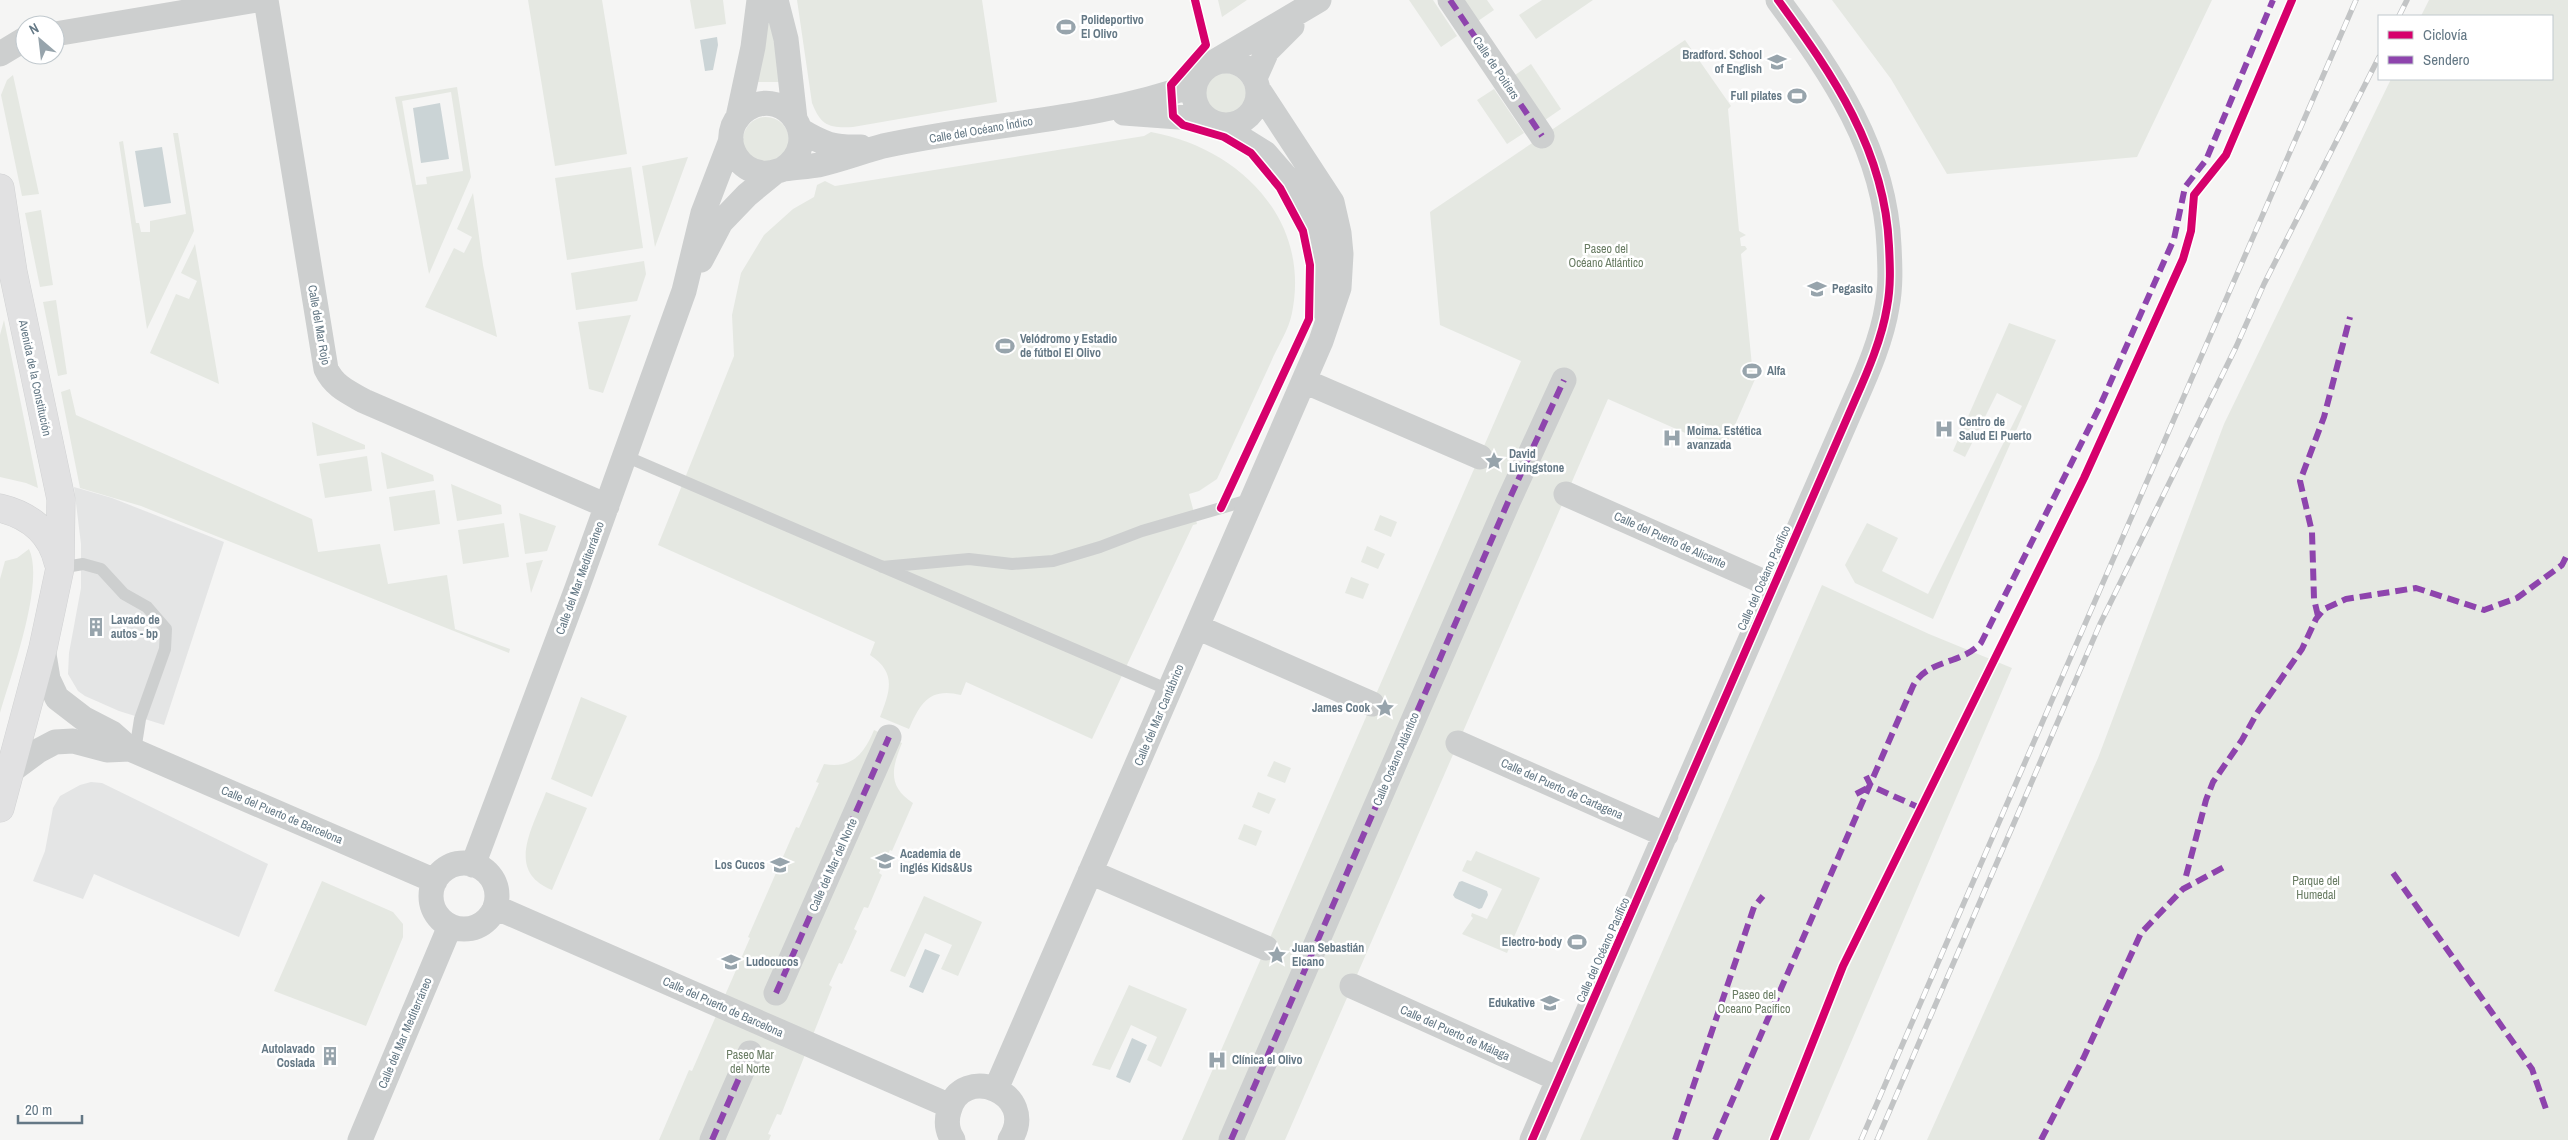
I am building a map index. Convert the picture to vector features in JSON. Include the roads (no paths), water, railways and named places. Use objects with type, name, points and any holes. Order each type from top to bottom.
[{"type":"street","points":[[65,32],[257,0]]},
{"type":"street","name":"Calle del Mar Rojo","points":[[266,0],[326,368],[330,378],[339,387],[364,401],[607,506]]},
{"type":"street","name":"Calle del Mar Mediterráneo","points":[[473,864],[607,506],[684,291],[703,213],[734,128],[754,47],[758,0]]},
{"type":"street","points":[[776,0],[786,39],[798,124],[798,153],[779,171],[765,174],[745,167],[735,155],[734,128],[746,109],[767,103],[788,110],[798,124]]},
{"type":"street","points":[[1321,0],[1273,44],[1262,60],[1256,84],[1254,108],[1248,116],[1230,125],[1213,122],[1195,104],[1194,85],[1205,67],[1321,0]]},
{"type":"street","name":"Calle de Poitiers","points":[[1450,0],[1542,136]]},
{"type":"street","name":"Calle del Océano Pacífico","points":[[1532,1140],[1858,394],[1881,331],[1887,308],[1891,276],[1888,227],[1883,193],[1875,164],[1848,102],[1790,11],[1778,0]]},
{"type":"street","points":[[0,34],[15,37]]},
{"type":"street","points":[[0,54],[15,45]]},
{"type":"street","points":[[1214,62],[1233,61],[1242,64],[1256,84]]},
{"type":"street","name":"Calle del Mar Cantábrico","points":[[996,1089],[1304,381],[1321,341],[1339,288],[1341,254],[1339,233],[1332,202],[1256,84]]},
{"type":"street","name":"Calle del Océano Índico","points":[[779,171],[816,165],[884,146],[1079,114],[1170,93],[1194,85]]},
{"type":"street","name":"Calle del Océano Índico","points":[[1079,114],[1127,112],[1213,122]]},
{"type":"street","name":"Calle del Mar Cantábrico","points":[[1213,122],[1265,153],[1313,170]]},
{"type":"street","name":"Calle del Océano Índico","points":[[798,124],[819,142],[838,148],[884,146]]},
{"type":"street","name":"Calle del Mar Cantábrico","points":[[1265,153],[1292,184],[1311,215],[1324,288],[1321,341]]},
{"type":"street","name":"Calle del Mar Mediterráneo","points":[[684,291],[721,222],[747,195],[779,171]]},
{"type":"street","name":"Avenida de la Constitución","points":[[0,188],[13,272],[61,499],[60,568],[43,648],[0,808]]},
{"type":"street","name":"Calle Océano Atlántico","points":[[1231,1140],[1508,502],[1564,380]]},
{"type":"street","points":[[1304,381],[1480,457]]},
{"type":"street","name":"Calle del Puerto de Alicante","points":[[1566,494],[1773,586]]},
{"type":"street","points":[[0,508],[28,518],[40,528],[50,540],[60,568]]},
{"type":"street","points":[[1197,627],[1372,704]]},
{"type":"street","name":"Calle del Puerto de Barcelona","points":[[43,648],[48,678],[57,698],[83,718],[112,733],[132,750],[435,881]]},
{"type":"street","name":"Calle del Mar del Norte","points":[[776,993],[889,737]]},
{"type":"street","name":"Calle del Puerto de Barcelona","points":[[11,771],[38,751],[55,742],[73,741],[107,750],[132,750]]},
{"type":"street","name":"Calle del Puerto de Cartagena","points":[[1458,743],[1666,835]]},
{"type":"street","points":[[473,864],[490,876],[496,885],[496,907],[489,918],[481,925],[460,929],[450,926],[435,912],[431,892],[435,881],[443,871],[452,866],[473,864]]},
{"type":"street","points":[[1090,872],[1266,948]]},
{"type":"street","name":"Calle del Puerto de Barcelona","points":[[496,907],[950,1106]]},
{"type":"street","name":"Calle del Mar Mediterráneo","points":[[360,1140],[450,926]]},
{"type":"street","name":"Calle del Puerto de Málaga","points":[[1352,986],[1558,1079]]},
{"type":"street","points":[[712,1140],[750,1052]]},
{"type":"street","points":[[953,1140],[948,1128],[950,1106],[965,1090],[986,1086],[1005,1094],[1015,1112],[1017,1138]]},
{"type":"lane","points":[[625,456],[1169,690]]},
{"type":"lane","points":[[881,567],[969,559],[1012,564],[1053,560],[1100,547],[1142,531],[1252,500]]},
{"type":"lane","points":[[60,568],[83,564],[101,569],[124,594],[147,607],[166,629],[166,649],[140,719],[132,750]]},
{"type":"railway","points":[[1861,1140],[2356,0]]},
{"type":"railway","points":[[2400,15],[2407,0]]},
{"type":"railway","points":[[1877,1140],[2100,624],[2236,347],[2264,284],[2378,59]]},
{"type":"place","name":"Polideportivo El Olivo","points":[[1066,27]]},
{"type":"place","name":"Bradford. School of English","points":[[1777,62]]},
{"type":"place","name":"Full pilates","points":[[1797,96]]},
{"type":"place","name":"Pegasito","points":[[1817,289]]},
{"type":"place","name":"Velódromo y Estadio de fútbol El Olivo","points":[[1005,346]]},
{"type":"place","name":"Alfa","points":[[1752,371]]},
{"type":"place","name":"Centro de Salud El Puerto","points":[[1944,429]]},
{"type":"place","name":"Moima. Estética avanzada","points":[[1672,438]]},
{"type":"place","name":"David Livingstone","points":[[1494,461]]},
{"type":"place","name":"Lavado de autos - bp","points":[[96,627]]},
{"type":"place","name":"James Cook","points":[[1385,708]]},
{"type":"place","name":"Academia de inglés Kids&Us","points":[[885,861]]},
{"type":"place","name":"Los Cucos","points":[[780,865]]},
{"type":"place","name":"Electro-body","points":[[1577,942]]},
{"type":"place","name":"Juan Sebastián Elcano","points":[[1277,955]]},
{"type":"place","name":"Ludocucos","points":[[731,962]]},
{"type":"place","name":"Edukative","points":[[1550,1003]]},
{"type":"place","name":"Autolavado Coslada","points":[[330,1056]]},
{"type":"place","name":"Clínica el Olivo","points":[[1217,1060]]},
{"type":"park label","name":"Paseo del Océano Atlántico","points":[[1606,256]]},
{"type":"park label","name":"Parque del Humedal","points":[[2316,888]]},
{"type":"park label","name":"Paseo del Oceano Pacífico","points":[[1754,1002]]},
{"type":"park label","name":"Paseo Mar del Norte","points":[[750,1062]]}]
